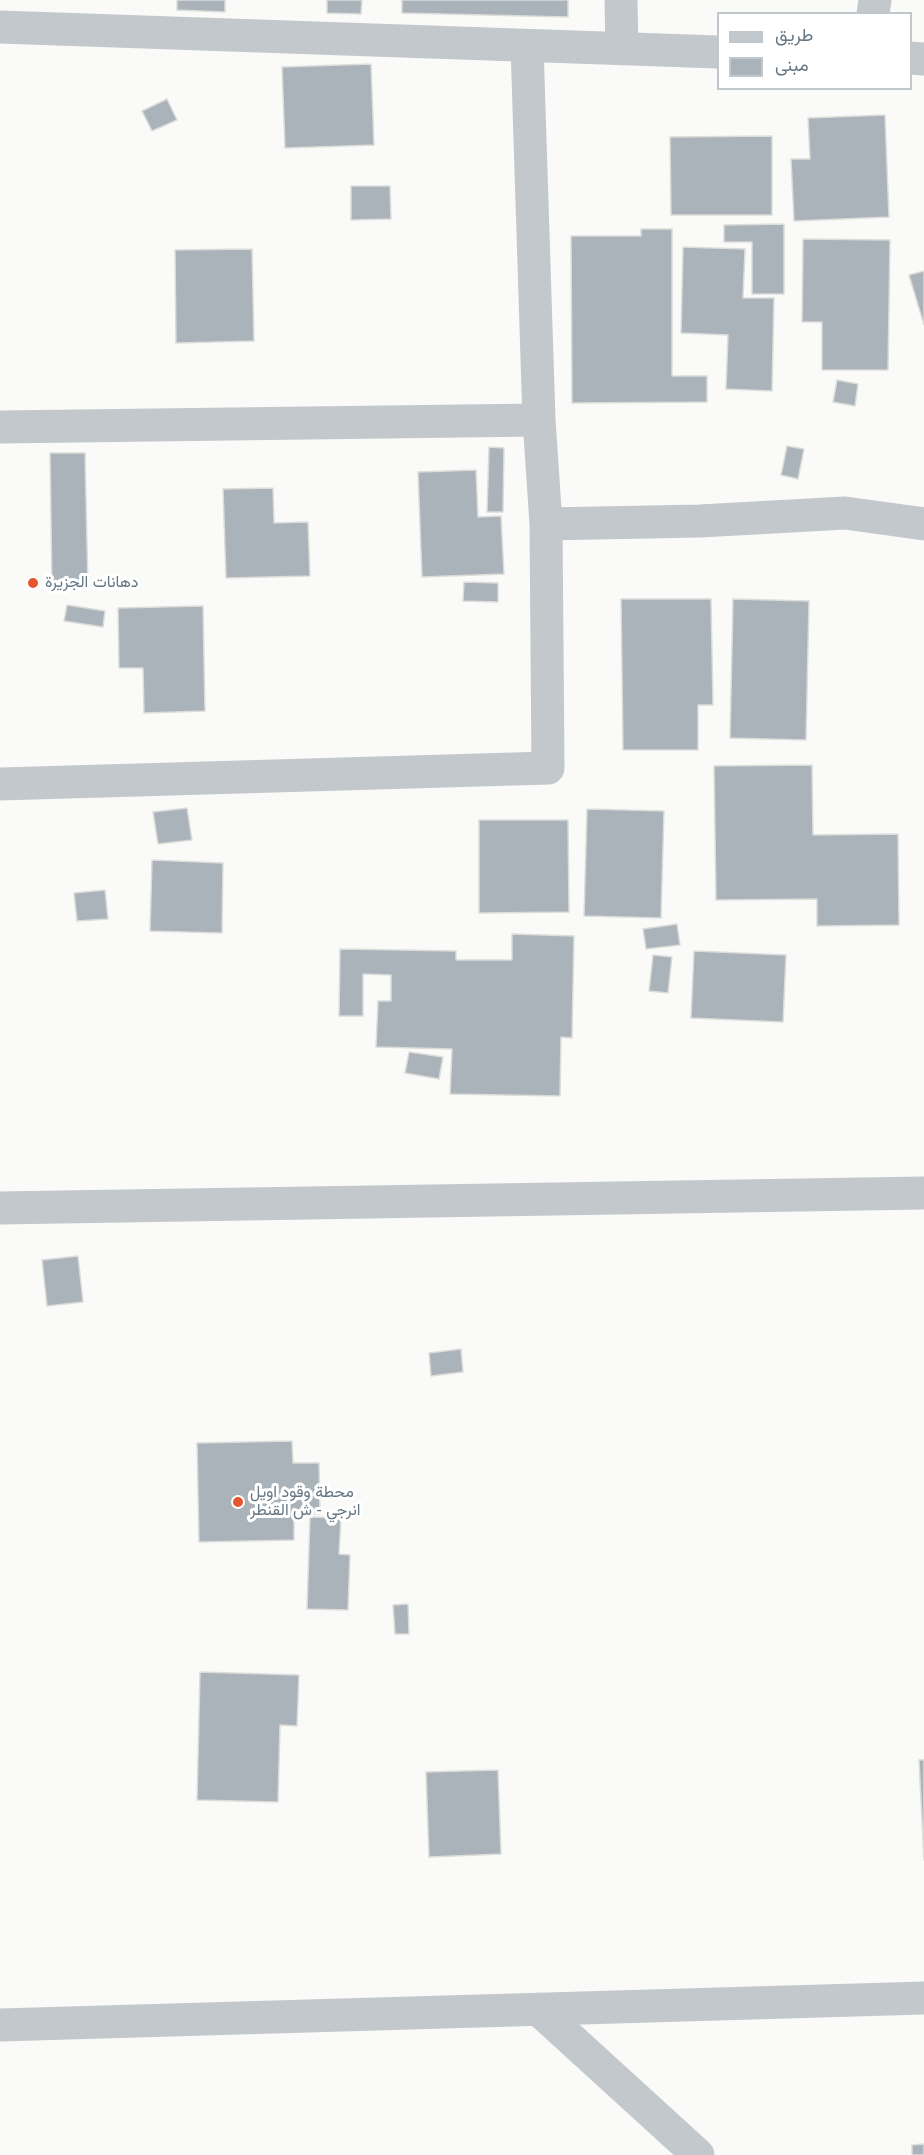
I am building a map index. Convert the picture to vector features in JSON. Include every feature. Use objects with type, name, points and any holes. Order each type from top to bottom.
[{"type":"street","points":[[621,0],[622,49]]},
{"type":"street","points":[[0,27],[717,52]]},
{"type":"street","points":[[0,784],[548,768],[546,524],[539,420],[527,46]]},
{"type":"street","points":[[0,427],[539,420]]},
{"type":"street","points":[[546,524],[700,521],[845,513],[924,524]]},
{"type":"street","points":[[0,1208],[924,1193]]},
{"type":"street","points":[[0,2025],[924,1998]]},
{"type":"street","points":[[538,2009],[698,2155]]},
{"type":"building","points":[[177,0],[225,0],[225,12],[177,10]]},
{"type":"building","points":[[327,0],[362,0],[361,14],[327,13]]},
{"type":"building","points":[[402,0],[568,0],[568,17],[402,13]]},
{"type":"building","points":[[371,64],[374,145],[285,148],[282,67]]},
{"type":"building","points":[[167,99],[177,120],[152,131],[142,111]]},
{"type":"building","points":[[885,115],[889,217],[794,221],[791,159],[810,159],[808,118]]},
{"type":"building","points":[[772,136],[772,215],[671,215],[670,137]]},
{"type":"building","points":[[351,186],[390,186],[391,219],[351,220]]},
{"type":"building","points":[[784,224],[784,294],[752,294],[752,242],[724,242],[724,225]]},
{"type":"building","points":[[641,229],[672,229],[672,376],[707,376],[707,402],[572,403],[571,236],[641,236]]},
{"type":"building","points":[[803,239],[890,240],[888,370],[822,370],[822,322],[802,322]]},
{"type":"building","points":[[683,247],[745,249],[743,298],[774,298],[772,391],[726,389],[728,335],[681,333]]},
{"type":"building","points":[[252,249],[254,341],[176,343],[175,250]]},
{"type":"building","points":[[924,271],[924,325],[909,275]]},
{"type":"building","points":[[837,380],[858,384],[855,406],[833,402]]},
{"type":"building","points":[[787,446],[804,449],[798,479],[781,475]]},
{"type":"building","points":[[489,447],[504,448],[503,512],[487,512]]},
{"type":"building","points":[[50,453],[85,453],[88,589],[52,589]]},
{"type":"building","points":[[476,470],[478,517],[501,516],[504,574],[422,577],[418,472]]},
{"type":"building","points":[[273,488],[274,523],[308,522],[310,576],[226,578],[223,489]]},
{"type":"building","points":[[464,582],[498,583],[498,602],[463,601]]},
{"type":"building","points":[[621,599],[711,599],[713,705],[698,705],[698,750],[623,750]]},
{"type":"building","points":[[733,599],[809,601],[806,740],[730,738]]},
{"type":"building","points":[[67,605],[105,611],[103,627],[64,621]]},
{"type":"building","points":[[203,606],[205,711],[144,713],[143,668],[119,668],[118,608]]},
{"type":"building","points":[[812,765],[813,835],[898,834],[899,925],[817,926],[817,899],[716,900],[714,766]]},
{"type":"building","points":[[187,808],[192,840],[158,844],[153,812]]},
{"type":"building","points":[[587,809],[664,811],[661,918],[584,916]]},
{"type":"building","points":[[479,820],[568,820],[569,912],[479,913]]},
{"type":"building","points":[[152,860],[223,863],[222,933],[150,931]]},
{"type":"building","points":[[105,890],[108,919],[77,921],[74,893]]},
{"type":"building","points":[[677,924],[680,945],[646,949],[643,929]]},
{"type":"building","points":[[512,934],[574,936],[572,1038],[561,1037],[560,1096],[450,1094],[452,1049],[376,1047],[378,1001],[391,1001],[391,975],[363,974],[363,1016],[339,1016],[340,949],[456,951],[456,960],[512,960]]},
{"type":"building","points":[[694,951],[786,955],[783,1022],[691,1018]]},
{"type":"building","points":[[653,955],[672,957],[668,993],[649,991]]},
{"type":"building","points":[[409,1052],[443,1057],[439,1079],[405,1073]]},
{"type":"building","points":[[78,1256],[83,1302],[47,1306],[42,1260]]},
{"type":"building","points":[[461,1349],[463,1372],[431,1376],[429,1353]]},
{"type":"building","points":[[292,1441],[293,1463],[319,1463],[320,1514],[294,1514],[294,1540],[199,1542],[197,1443]]},
{"type":"building","points":[[310,1517],[341,1518],[339,1554],[350,1555],[348,1610],[307,1609]]},
{"type":"building","points":[[408,1604],[409,1634],[395,1634],[393,1605]]},
{"type":"building","points":[[200,1672],[299,1675],[297,1726],[280,1725],[278,1802],[197,1800]]},
{"type":"building","points":[[919,1760],[924,1760],[924,1860]]},
{"type":"building","points":[[498,1770],[501,1854],[429,1857],[426,1772]]},
{"type":"building","points":[[924,2144],[924,2155],[912,2155],[912,2145]]},
{"type":"place","name":"دهانات الجزيرة","points":[[33,583]]},
{"type":"place","name":"محطة وقود اويل انرجي - ش القنطر","points":[[238,1502]]}]
